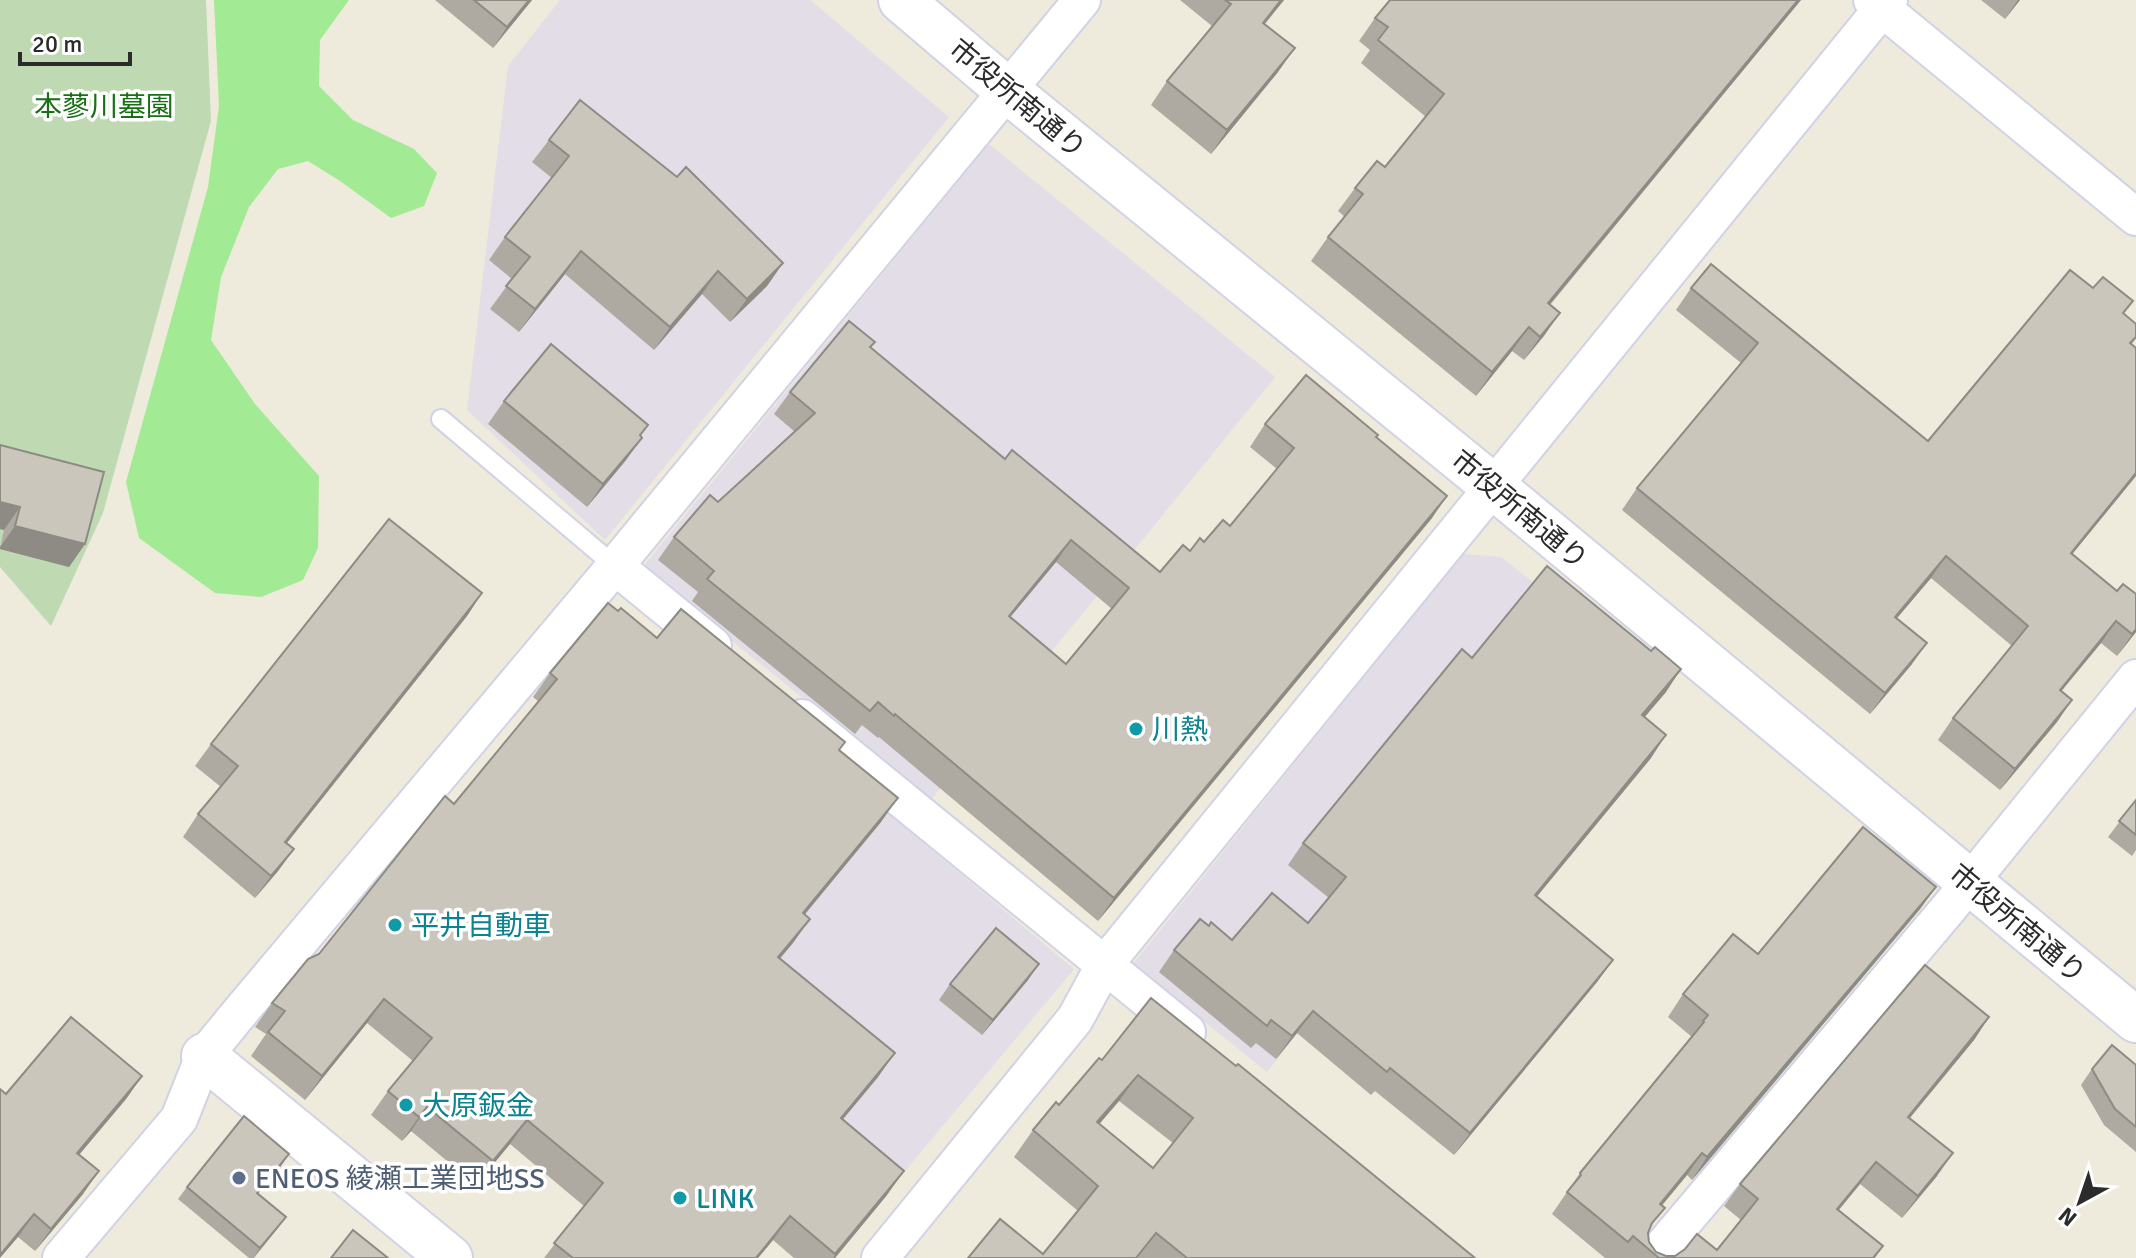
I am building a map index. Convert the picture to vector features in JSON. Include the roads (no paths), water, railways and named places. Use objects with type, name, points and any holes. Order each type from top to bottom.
[{"type":"street","name":"市役所南通り","points":[[901,0],[2136,1020]]},
{"type":"street","points":[[61,1258],[179,1119],[204,1056],[615,566],[1082,0]]},
{"type":"street","points":[[880,1258],[1075,1019],[1105,964],[1494,487],[1881,3],[2136,217]]},
{"type":"street","points":[[615,566],[738,666]]},
{"type":"street","points":[[1653,1258],[1969,883],[2136,678]]},
{"type":"street","points":[[774,696],[1215,1055]]},
{"type":"street","points":[[204,1056],[450,1258]]},
{"type":"lane","points":[[441,419],[615,566]]},
{"type":"place","name":"川熱","points":[[1136,729]]},
{"type":"place","name":"平井自動車","points":[[395,925]]},
{"type":"place","name":"大原鈑金","points":[[406,1105]]},
{"type":"place","name":"ENEOS 綾瀬工業団地SS","points":[[239,1178]]},
{"type":"place","name":"LINK","points":[[680,1198]]},
{"type":"park label","name":"本蓼川墓園","points":[[104,106]]}]
